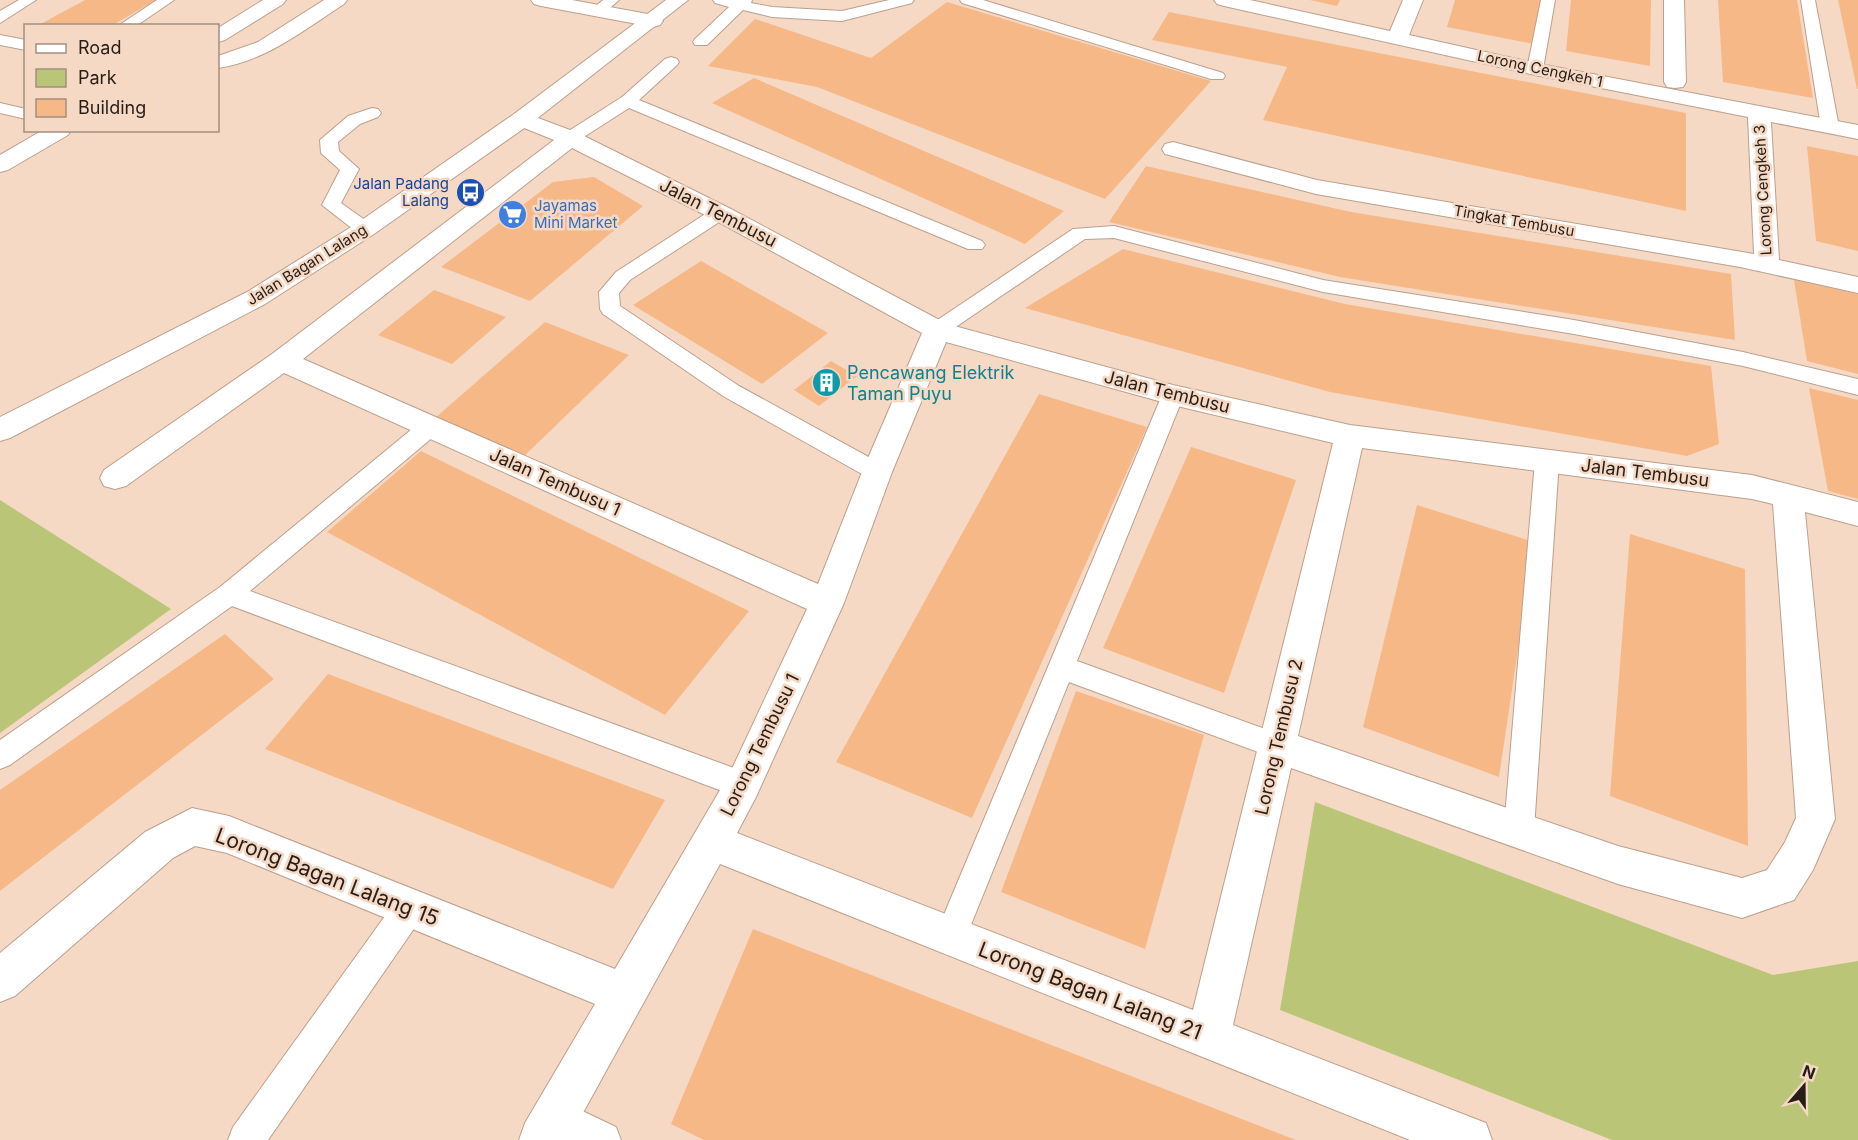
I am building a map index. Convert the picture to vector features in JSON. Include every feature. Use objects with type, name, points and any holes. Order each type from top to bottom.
[{"type":"street","points":[[219,35],[276,0]]},
{"type":"street","points":[[219,62],[231,60],[260,48],[337,0]]},
{"type":"street","points":[[541,0],[605,5],[653,21]]},
{"type":"street","name":"Jalan Bagan Lalang","points":[[0,430],[256,298],[365,229],[522,119],[678,0]]},
{"type":"street","name":"Lorong Cengkeh 1","points":[[1224,0],[1535,69],[1858,132]]},
{"type":"street","points":[[1398,37],[1413,0]]},
{"type":"street","points":[[1674,0],[1676,82]]},
{"type":"street","name":"Lorong Cengkeh 3","points":[[1759,114],[1767,265]]},
{"type":"street","name":"Jalan Tembusu","points":[[522,119],[570,138],[720,213],[938,330],[1173,396],[1350,436],[1752,487],[1858,514]]},
{"type":"street","points":[[0,165],[57,132]]},
{"type":"street","points":[[115,478],[282,361],[570,138]]},
{"type":"street","name":"Tingkat Tembusu","points":[[1173,149],[1316,187],[1767,265],[1858,285]]},
{"type":"street","name":"Lorong Tembusu 1","points":[[549,1128],[743,785],[826,603],[877,472],[938,330]]},
{"type":"street","name":"Jalan Tembusu 1","points":[[282,361],[826,603]]},
{"type":"street","name":"Lorong Tembusu 2","points":[[1208,1037],[1350,436]]},
{"type":"street","points":[[1277,746],[1618,865],[1742,898],[1780,886],[1816,819],[1788,495]]},
{"type":"street","name":"Lorong Bagan Lalang 15","points":[[0,981],[159,845],[192,827],[229,835],[409,909],[625,993]]},
{"type":"street","name":"Lorong Bagan Lalang 21","points":[[711,842],[1469,1140]]},
{"type":"lane","points":[[0,18],[28,0]]},
{"type":"lane","points":[[128,24],[167,0]]},
{"type":"lane","points":[[720,0],[743,2],[772,12],[842,16],[907,0]]},
{"type":"lane","points":[[967,0],[1217,76]]},
{"type":"lane","points":[[1535,69],[1548,0]]},
{"type":"lane","points":[[1808,0],[1830,127]]},
{"type":"lane","points":[[701,42],[743,2]]},
{"type":"lane","points":[[0,40],[24,45]]},
{"type":"lane","points":[[570,138],[628,101],[671,62]]},
{"type":"lane","points":[[628,101],[975,245]]},
{"type":"lane","points":[[0,108],[24,114]]},
{"type":"lane","points":[[365,229],[331,206],[350,169],[330,153],[329,140],[354,120],[372,113]]},
{"type":"lane","points":[[720,213],[623,276],[609,291],[610,309],[731,391],[877,472]]},
{"type":"lane","points":[[938,330],[1080,233],[1114,232],[1323,286],[1709,352],[1858,387]]},
{"type":"lane","points":[[951,936],[1173,396]]},
{"type":"lane","points":[[0,756],[230,594],[431,426]]},
{"type":"lane","points":[[1520,829],[1547,461]]},
{"type":"lane","points":[[230,594],[743,785]]},
{"type":"lane","points":[[1061,667],[1277,746]]},
{"type":"lane","points":[[246,1140],[409,909]]},
{"type":"lane","points":[[549,1128],[603,1140]]},
{"type":"green space","points":[[0,500],[171,609],[0,733]]},
{"type":"green space","points":[[1315,802],[1773,975],[1858,961],[1858,1140],[1612,1140],[1280,1010]]},
{"type":"building","points":[[85,0],[156,0],[114,24],[41,24]]},
{"type":"building","points":[[1310,0],[1340,0],[1337,6]]},
{"type":"building","points":[[1455,0],[1543,0],[1534,44],[1447,27]]},
{"type":"building","points":[[1571,0],[1651,0],[1650,66],[1566,51]]},
{"type":"building","points":[[1718,0],[1797,0],[1813,98],[1723,82]]},
{"type":"building","points":[[1838,0],[1858,0],[1858,89],[1857,89]]},
{"type":"building","points":[[947,2],[1211,81],[1105,199],[817,87],[708,66],[755,19],[871,58]]},
{"type":"building","points":[[1169,12],[1686,113],[1686,211],[1263,120],[1287,67],[1152,40]]},
{"type":"building","points":[[754,78],[1064,211],[1025,244],[712,103]]},
{"type":"building","points":[[1807,146],[1858,156],[1858,251],[1816,241]]},
{"type":"building","points":[[1146,166],[1351,212],[1731,274],[1735,340],[1340,277],[1109,222]]},
{"type":"building","points":[[594,177],[643,206],[530,301],[441,267],[553,182]]},
{"type":"building","points":[[1123,249],[1345,304],[1711,366],[1719,444],[1687,456],[1330,392],[1025,308]]},
{"type":"building","points":[[701,261],[828,333],[762,384],[633,305]]},
{"type":"building","points":[[1794,280],[1858,294],[1858,374],[1807,361]]},
{"type":"building","points":[[434,290],[506,317],[452,364],[378,335]]},
{"type":"building","points":[[545,322],[629,355],[522,458],[434,419]]},
{"type":"building","name":"Pencawang Elektrik Taman Puyu","points":[[831,361],[857,376],[819,406],[794,390]]},
{"type":"building","points":[[1809,388],[1858,400],[1858,499],[1828,491]]},
{"type":"building","points":[[1039,394],[1147,427],[972,818],[836,762]]},
{"type":"building","points":[[1191,447],[1296,480],[1224,693],[1103,648]]},
{"type":"building","points":[[421,451],[749,611],[665,715],[327,532]]},
{"type":"building","points":[[1417,505],[1534,542],[1499,777],[1363,727]]},
{"type":"building","points":[[1630,534],[1745,569],[1748,846],[1610,796]]},
{"type":"building","points":[[225,634],[274,679],[0,891],[0,790]]},
{"type":"building","points":[[328,674],[665,800],[613,889],[265,749]]},
{"type":"building","points":[[1076,691],[1204,735],[1145,949],[1001,892]]},
{"type":"building","points":[[753,929],[1296,1140],[704,1140],[671,1124]]},
{"type":"place","name":"Jalan Padang Lalang","points":[[470,193]]},
{"type":"place","name":"Jayamas Mini Market","points":[[513,215]]},
{"type":"place","name":"Pencawang Elektrik Taman Puyu","points":[[826,383]]}]
